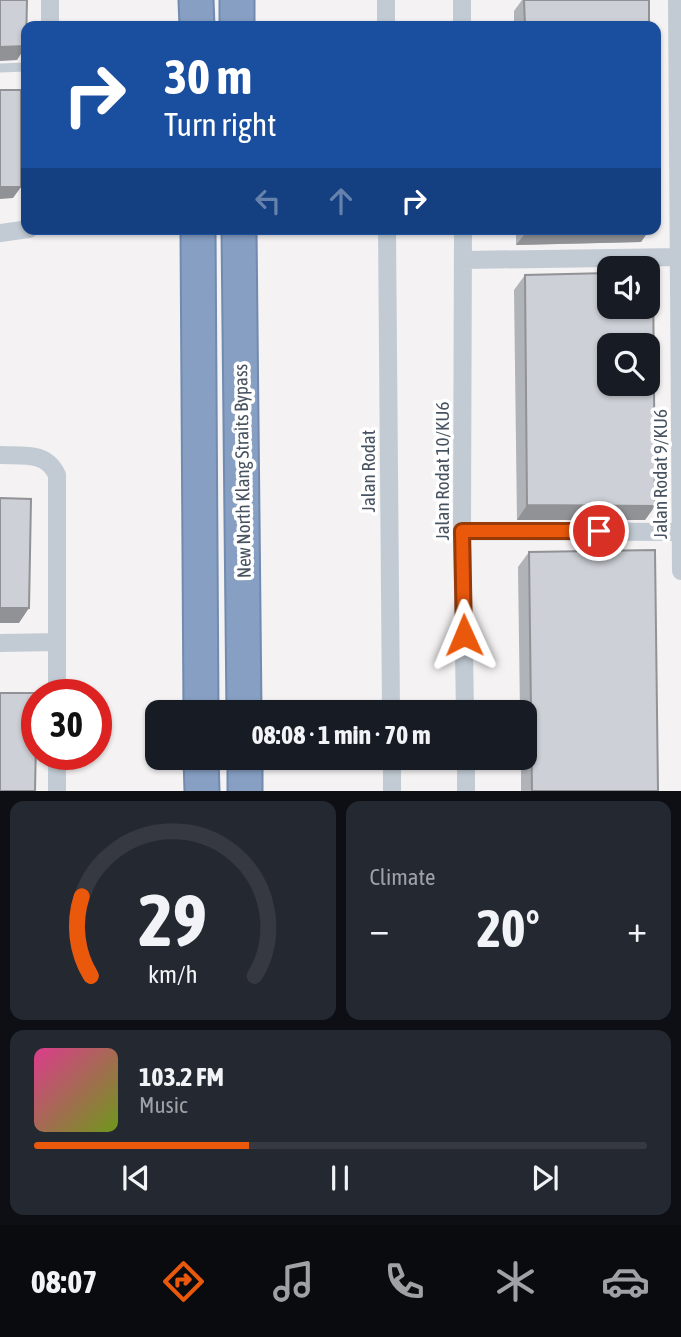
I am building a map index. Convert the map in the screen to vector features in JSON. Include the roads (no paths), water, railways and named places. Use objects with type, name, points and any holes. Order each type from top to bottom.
[{"type":"highway","points":[[197,0],[197,21]]},
{"type":"highway","points":[[236,0],[237,21]]},
{"type":"highway","points":[[198,235],[201,700]]},
{"type":"highway","name":"New North Klang Straits Bypass","points":[[239,235],[244,700]]},
{"type":"highway","points":[[201,770],[202,791]]},
{"type":"highway","points":[[245,770],[245,791]]},
{"type":"street","points":[[50,0],[50,21]]},
{"type":"street","points":[[386,0],[386,21]]},
{"type":"street","points":[[462,0],[462,21]]},
{"type":"street","name":"Jalan Rodat 9/KU6","points":[[677,0],[681,570]]},
{"type":"street","points":[[0,233],[21,230]]},
{"type":"street","name":"Jalan Rodat","points":[[387,235],[391,700]]},
{"type":"street","name":"Jalan Rodat 10/KU6","points":[[463,235],[462,531],[465,700]]},
{"type":"street","points":[[463,260],[680,257]]},
{"type":"street","points":[[0,455],[44,458],[53,465],[57,475],[57,679]]},
{"type":"street","points":[[462,531],[681,532]]},
{"type":"street","points":[[0,643],[57,642]]},
{"type":"street","points":[[57,770],[57,791]]},
{"type":"street","points":[[392,770],[392,791]]},
{"type":"street","points":[[466,770],[466,791]]},
{"type":"lane","points":[[0,68],[21,67]]}]
